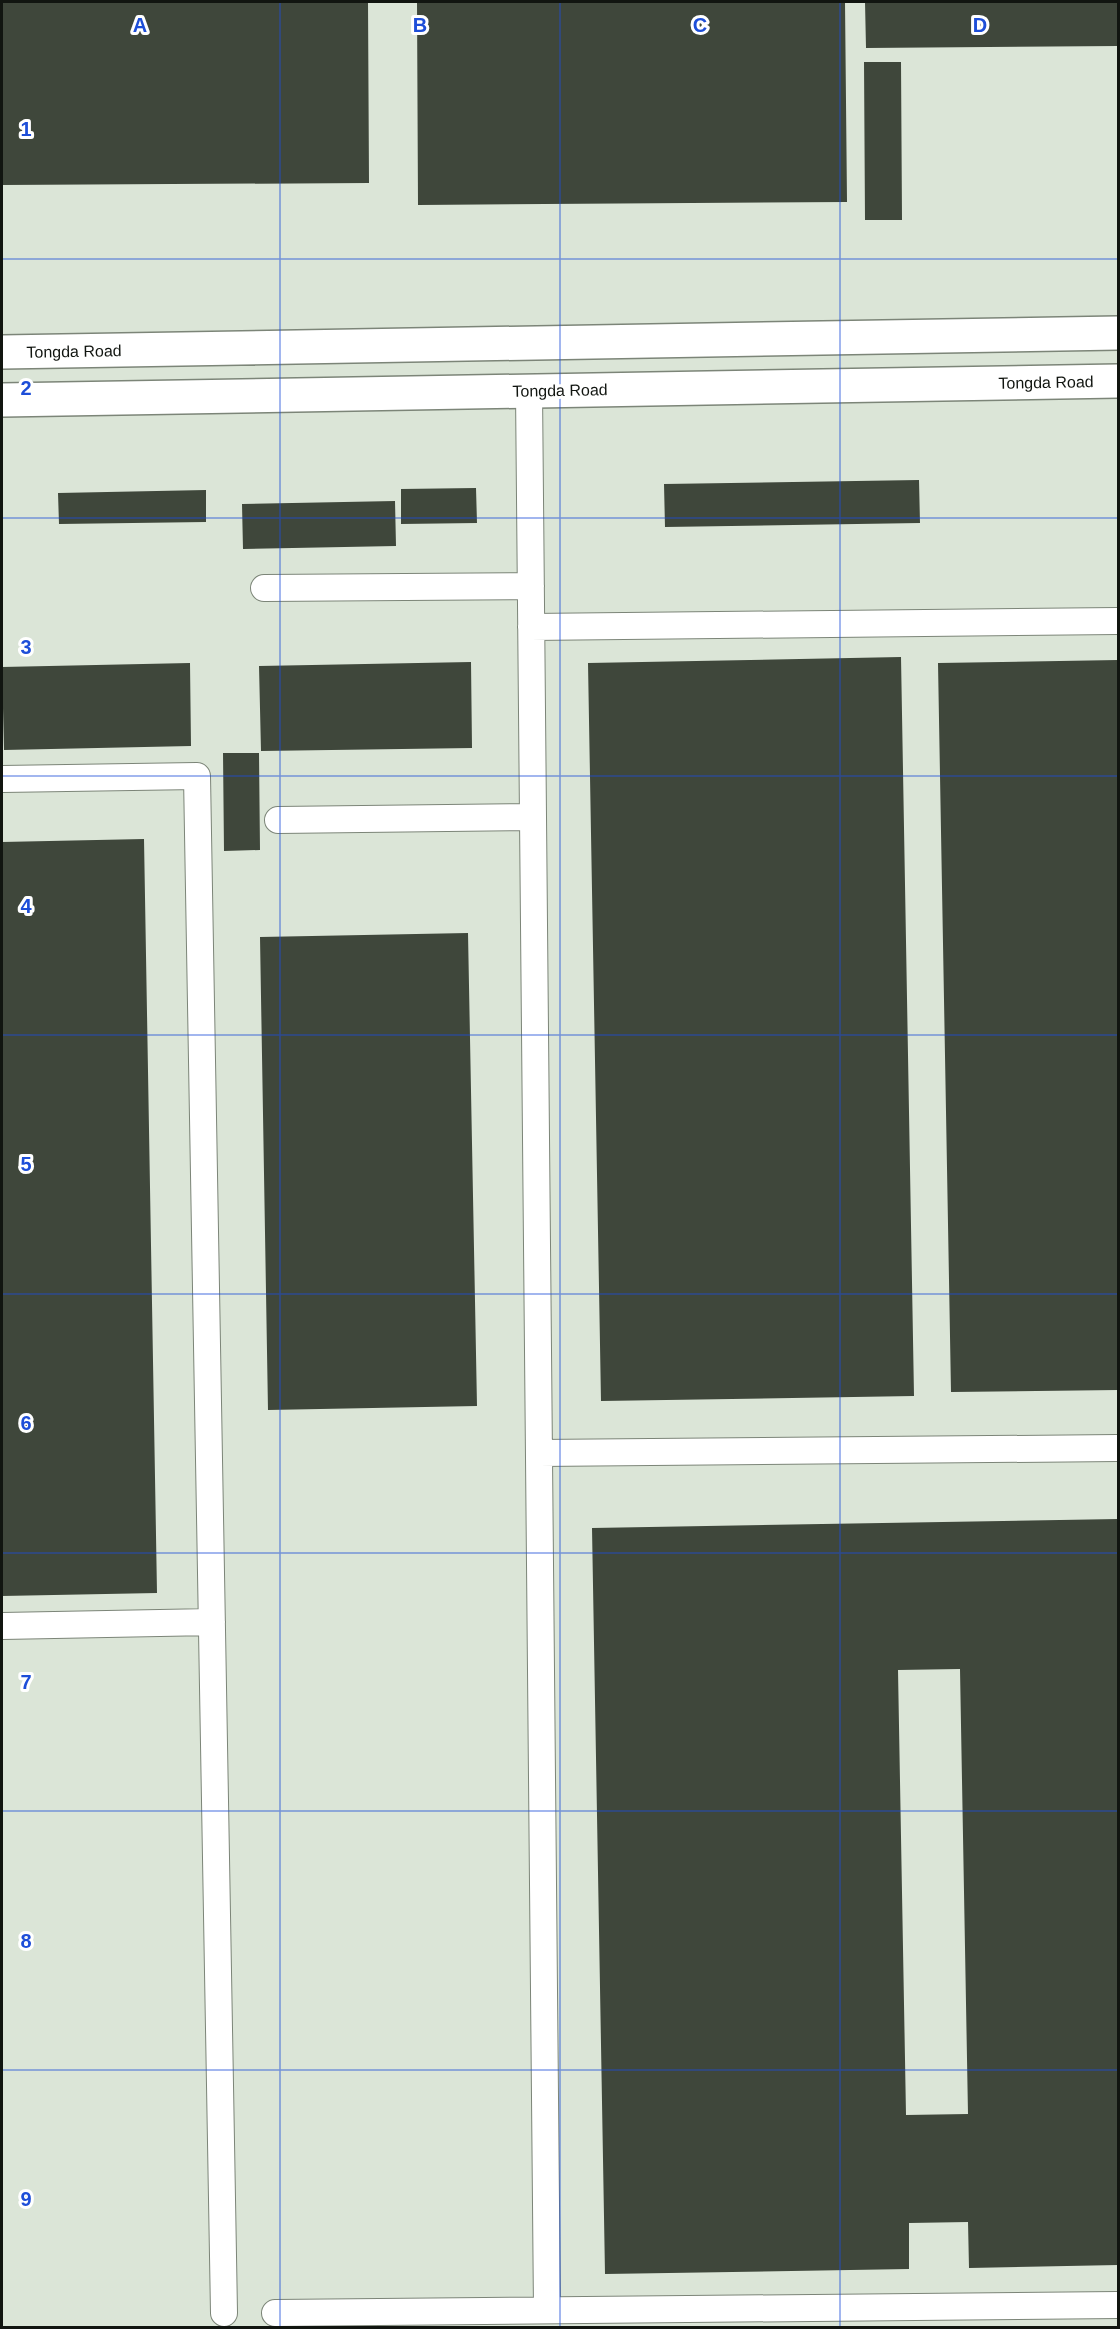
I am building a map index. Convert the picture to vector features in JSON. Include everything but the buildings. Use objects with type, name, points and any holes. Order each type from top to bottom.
[{"type":"street","name":"Tongda Road","points":[[2,352],[1119,333]]},
{"type":"street","name":"Tongda Road","points":[[2,400],[1119,381]]},
{"type":"lane","points":[[529,391],[547,2310]]},
{"type":"lane","points":[[264,588],[531,586]]},
{"type":"lane","points":[[531,627],[1119,621]]},
{"type":"lane","points":[[2,779],[197,776],[224,2313]]},
{"type":"lane","points":[[278,820],[533,817]]},
{"type":"lane","points":[[539,1453],[1119,1448]]},
{"type":"lane","points":[[2,1626],[212,1622]]},
{"type":"lane","points":[[275,2313],[1119,2305]]}]
